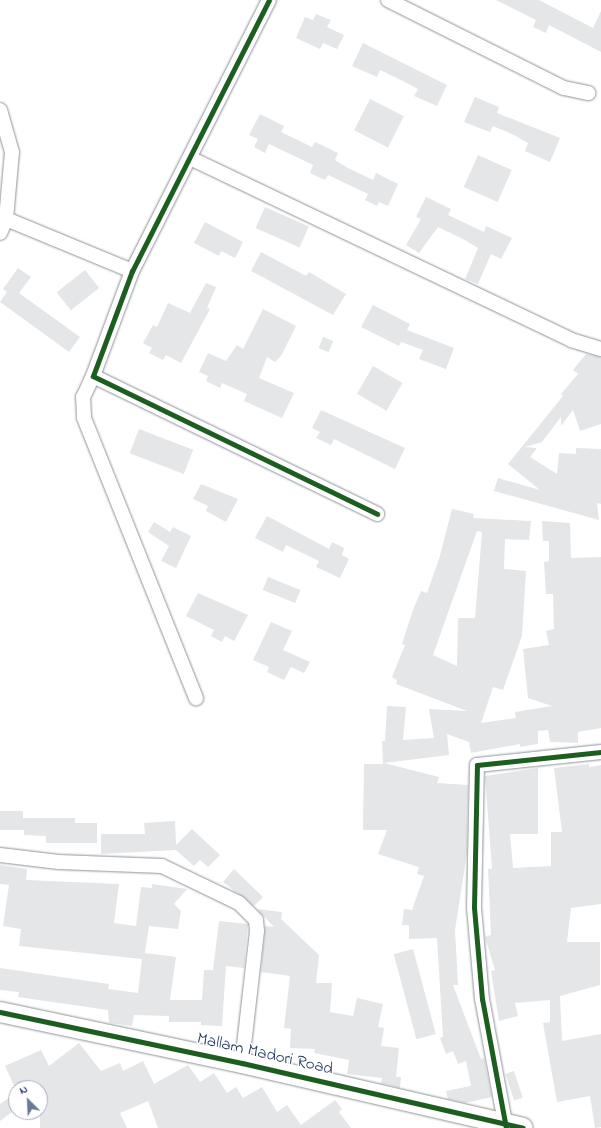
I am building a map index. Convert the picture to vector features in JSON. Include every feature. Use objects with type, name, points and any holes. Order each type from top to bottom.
[{"type":"street","points":[[196,698],[84,418],[83,397],[93,376],[132,271],[269,0]]},
{"type":"street","points":[[388,0],[564,88],[588,93]]},
{"type":"street","points":[[0,110],[12,152],[6,219],[0,232]]},
{"type":"street","points":[[190,158],[571,340],[601,349]]},
{"type":"street","points":[[6,219],[132,271]]},
{"type":"street","points":[[93,376],[377,514]]},
{"type":"street","points":[[512,1126],[482,999],[475,915],[477,766],[601,752]]},
{"type":"street","points":[[0,855],[59,862],[162,866],[239,903],[256,920],[257,931],[242,1062]]},
{"type":"street","name":"Mallam Madori Road","points":[[0,1012],[242,1062],[512,1126]]},
{"type":"building","points":[[496,0],[539,0],[593,28],[601,11],[601,52],[549,25],[546,33],[533,27],[536,20]]},
{"type":"building","points":[[316,14],[331,20],[327,27],[344,35],[337,49],[323,43],[320,49],[296,38],[305,17],[313,20]]},
{"type":"building","points":[[363,43],[447,85],[437,106],[414,96],[418,89],[380,70],[377,77],[352,66]]},
{"type":"building","points":[[475,97],[499,107],[497,113],[560,138],[550,162],[525,151],[528,143],[514,135],[493,126],[490,132],[464,122]]},
{"type":"building","points":[[370,99],[404,116],[388,147],[354,130]]},
{"type":"building","points":[[260,114],[284,126],[281,132],[312,147],[315,142],[338,153],[335,160],[348,168],[373,180],[376,173],[398,184],[388,206],[379,202],[377,206],[365,200],[368,194],[328,175],[325,180],[310,173],[313,165],[269,144],[265,153],[254,147],[258,139],[249,135]]},
{"type":"building","points":[[478,155],[512,170],[498,202],[464,187]]},
{"type":"building","points":[[426,197],[451,209],[448,215],[484,232],[486,226],[512,238],[501,259],[491,254],[478,284],[465,279],[478,248],[463,239],[438,227],[419,253],[406,245],[421,219],[416,217]]},
{"type":"building","points":[[265,207],[309,227],[299,248],[256,228]]},
{"type":"building","points":[[205,222],[243,242],[235,258],[221,251],[219,256],[194,243]]},
{"type":"building","points":[[261,252],[306,276],[309,272],[346,294],[333,315],[251,271]]},
{"type":"building","points":[[18,268],[31,277],[19,293],[80,337],[69,352],[0,302],[7,292],[3,289]]},
{"type":"building","points":[[85,270],[99,288],[71,310],[57,292]]},
{"type":"building","points":[[206,283],[216,287],[207,308],[210,309],[181,363],[166,355],[163,360],[149,353],[152,348],[143,343],[153,325],[157,327],[168,303],[190,313]]},
{"type":"building","points":[[373,305],[410,324],[407,330],[454,348],[446,369],[419,359],[423,350],[401,342],[399,346],[361,327]]},
{"type":"building","points":[[263,309],[296,326],[281,356],[275,362],[267,357],[259,378],[294,393],[282,418],[244,401],[247,394],[222,383],[220,388],[206,381],[208,376],[199,372],[208,353],[226,361],[237,345],[243,349]]},
{"type":"building","points":[[323,337],[333,341],[329,352],[319,348]]},
{"type":"building","points":[[586,354],[601,357],[601,424],[580,431],[573,410],[561,426],[561,417],[542,442],[525,447],[537,448],[530,457],[557,474],[559,453],[576,454],[576,448],[601,449],[601,504],[597,503],[599,520],[494,491],[498,478],[540,490],[508,464],[563,396],[561,394],[578,374],[573,370]]},
{"type":"building","points":[[373,366],[402,383],[386,411],[357,394]]},
{"type":"building","points":[[321,410],[405,448],[395,469],[334,439],[331,445],[316,438],[320,432],[312,428]]},
{"type":"building","points":[[139,429],[193,450],[184,474],[130,453]]},
{"type":"building","points":[[201,484],[238,499],[226,522],[206,511],[208,506],[193,499]]},
{"type":"building","points":[[452,509],[474,514],[473,518],[531,521],[529,540],[505,539],[504,569],[526,571],[522,636],[503,690],[493,687],[481,723],[516,718],[515,712],[552,706],[528,698],[523,649],[549,645],[546,631],[554,629],[553,594],[546,594],[544,562],[549,561],[549,541],[543,541],[542,521],[570,523],[571,558],[601,557],[601,728],[578,732],[578,743],[550,742],[548,730],[538,731],[538,744],[520,747],[520,744],[471,753],[469,742],[447,734],[449,755],[384,763],[439,777],[437,783],[468,785],[467,853],[455,930],[458,985],[453,985],[481,1059],[484,1058],[492,1097],[465,1103],[448,1099],[446,1091],[471,1086],[466,1061],[458,1064],[453,1051],[446,1054],[440,1038],[443,1037],[437,938],[409,939],[409,925],[402,925],[404,909],[412,910],[424,876],[417,874],[419,867],[378,854],[387,830],[363,830],[364,764],[383,764],[382,741],[385,741],[387,706],[406,707],[403,740],[434,738],[429,709],[467,711],[396,684],[397,680],[392,677],[405,645],[402,644],[413,610],[421,591],[427,593],[439,559]],"holes":[[[477,531],[482,532],[475,618],[458,618],[457,666],[433,655]]]},
{"type":"building","points":[[267,516],[329,549],[332,542],[344,548],[342,555],[349,559],[340,578],[316,567],[319,561],[286,545],[283,552],[255,538]]},
{"type":"building","points":[[154,522],[170,532],[173,527],[191,536],[176,568],[161,561],[169,546],[148,532]]},
{"type":"building","points":[[268,577],[300,590],[295,603],[263,590]]},
{"type":"building","points":[[198,593],[248,615],[234,641],[225,636],[222,642],[211,636],[214,630],[186,616]]},
{"type":"building","points":[[271,622],[292,631],[283,650],[310,662],[304,673],[291,667],[284,680],[267,672],[269,667],[253,660]]},
{"type":"building","points":[[589,764],[589,767],[601,765],[601,904],[571,908],[567,942],[600,942],[600,985],[560,996],[562,1041],[601,1034],[601,1127],[595,1128],[590,1096],[557,1102],[543,1023],[550,1022],[550,1000],[515,1003],[518,1016],[499,1021],[491,971],[495,970],[485,937],[491,935],[488,869],[492,869],[485,776],[538,768],[538,834],[510,834],[513,868],[551,866],[551,832],[562,832],[554,768]]},
{"type":"building","points":[[0,811],[23,811],[23,818],[75,818],[75,823],[97,823],[97,843],[46,843],[46,836],[24,835],[24,830],[0,830]]},
{"type":"building","points":[[175,821],[176,845],[192,829],[220,855],[208,867],[200,860],[194,866],[176,850],[101,854],[101,834],[145,834],[144,823]]},
{"type":"building","points":[[0,865],[27,869],[26,880],[119,884],[114,923],[136,926],[141,887],[152,888],[152,884],[187,889],[174,904],[181,911],[178,929],[149,926],[145,953],[176,957],[170,1000],[202,1000],[204,970],[213,970],[219,921],[248,924],[244,968],[226,966],[222,1026],[201,1025],[201,1022],[169,1022],[169,1016],[134,1015],[132,1026],[109,1023],[108,1010],[18,997],[19,992],[0,990],[0,968],[109,984],[108,989],[138,993],[142,959],[19,946],[21,929],[3,926],[9,885],[0,884]]},
{"type":"building","points":[[234,869],[263,897],[254,906],[223,882]]},
{"type":"building","points":[[257,909],[282,912],[281,919],[319,955],[316,983],[332,983],[330,1012],[353,1016],[357,998],[383,1004],[378,1027],[384,1028],[381,1046],[399,1048],[396,1077],[401,1077],[400,1088],[381,1083],[382,1078],[347,1074],[349,1060],[314,1053],[315,1049],[290,1048],[291,1029],[284,1028],[290,976],[261,972],[265,926],[274,927]]},
{"type":"building","points":[[413,949],[436,1034],[416,1039],[394,954]]},
{"type":"building","points":[[79,1043],[101,1071],[120,1063],[123,1071],[143,1061],[154,1084],[188,1065],[200,1082],[214,1073],[227,1093],[236,1087],[243,1098],[262,1087],[277,1112],[287,1105],[301,1125],[335,1100],[342,1109],[339,1112],[351,1128],[158,1128],[148,1101],[120,1113],[127,1128],[40,1128],[40,1120],[48,1120],[48,1080],[11,1080],[5,1066],[41,1050],[49,1066]]},
{"type":"building","points":[[514,1071],[523,1098],[514,1100],[505,1074]]},
{"type":"building","points":[[8,1098],[8,1115],[0,1121],[0,1104]]},
{"type":"cycle path","points":[[269,0],[132,271],[93,376],[377,514]]},
{"type":"cycle path","points":[[506,1128],[482,999],[474,907],[477,765],[601,752]]},
{"type":"cycle path","points":[[0,1012],[242,1063],[523,1128]]}]
